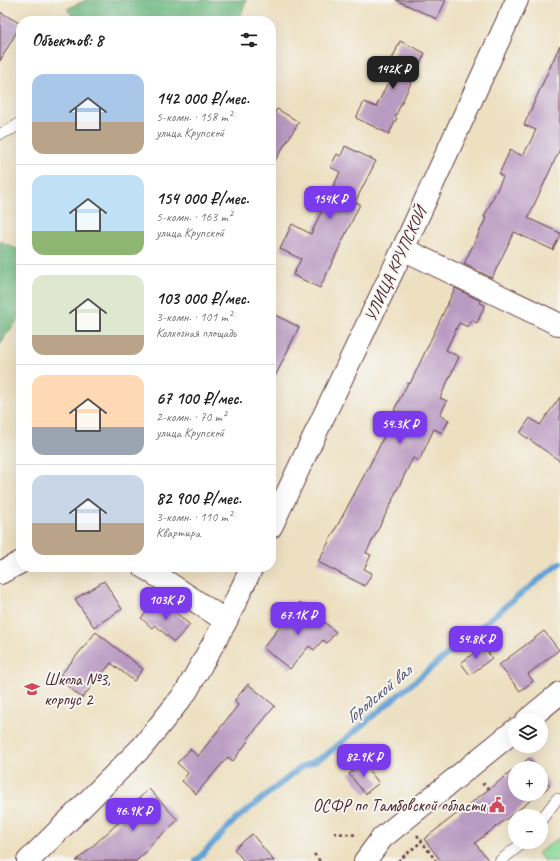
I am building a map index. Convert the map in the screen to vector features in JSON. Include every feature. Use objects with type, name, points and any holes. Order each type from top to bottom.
[{"type":"street","name":"УЛИЦА КРУПСКОЙ","points":[[276,516],[517,0]]},
{"type":"street","points":[[402,249],[560,325]]},
{"type":"street","points":[[0,573],[16,565]]},
{"type":"street","points":[[152,572],[226,621]]},
{"type":"street","points":[[28,861],[148,740],[186,692],[226,621],[250,572]]},
{"type":"street","points":[[536,713],[560,693]]},
{"type":"street","points":[[365,861],[382,838],[508,736]]},
{"type":"lane","points":[[0,134],[16,125]]},
{"type":"lane","points":[[548,811],[557,799]]},
{"type":"lane","points":[[500,861],[515,849]]},
{"type":"path","points":[[478,788],[484,784],[489,789]]},
{"type":"path","points":[[422,831],[416,836],[436,861]]},
{"type":"path","points":[[398,861],[421,842]]},
{"type":"path","points":[[314,854],[320,861]]},
{"type":"green space","points":[[86,0],[247,0],[240,16],[73,16],[67,9]]},
{"type":"green space","points":[[0,241],[16,249],[16,322],[0,344]]},
{"type":"green space","points":[[560,837],[560,861],[544,861],[538,853],[544,849],[548,849],[548,846]]},
{"type":"building","points":[[396,0],[446,0],[437,19]]},
{"type":"building","points":[[0,12],[16,21],[16,33],[0,61]]},
{"type":"building","points":[[400,41],[425,53],[395,117],[397,118],[389,134],[356,118],[364,102],[376,107],[397,64],[391,62]]},
{"type":"building","points":[[560,45],[560,149],[528,218],[560,233],[560,235],[553,250],[514,232],[492,278],[464,264],[486,218],[484,217],[503,177],[499,174],[510,150],[523,156],[536,130],[524,125]]},
{"type":"building","points":[[277,109],[299,122],[276,159]]},
{"type":"building","points":[[345,146],[376,161],[355,202],[360,204],[320,288],[293,275],[301,259],[280,249],[292,224],[311,234],[340,172],[330,167],[337,154],[341,156]]},
{"type":"building","points":[[455,288],[481,301],[480,303],[485,305],[477,323],[472,320],[468,327],[459,323],[446,350],[459,357],[440,398],[447,401],[440,415],[449,420],[442,433],[434,429],[419,461],[413,458],[366,553],[371,555],[364,569],[372,573],[365,586],[318,562],[376,453],[396,411],[394,410],[408,383],[410,384]]},
{"type":"building","points":[[276,316],[299,327],[276,375]]},
{"type":"building","points":[[560,397],[560,461],[520,433],[530,418],[540,425]]},
{"type":"building","points":[[104,581],[122,609],[94,627],[75,599]]},
{"type":"building","points":[[163,601],[190,625],[174,642],[155,625],[152,628],[141,618],[155,603],[158,606]]},
{"type":"building","points":[[300,602],[336,632],[327,643],[323,640],[314,650],[309,646],[290,669],[263,648]]},
{"type":"building","points":[[544,631],[559,650],[528,674],[533,681],[520,691],[499,665]]},
{"type":"building","points":[[96,632],[143,669],[134,681],[111,663],[82,698],[58,678]]},
{"type":"building","points":[[483,646],[492,658],[470,675],[461,663]]},
{"type":"building","points":[[248,684],[275,706],[247,740],[248,741],[233,761],[228,757],[196,794],[182,781],[188,773],[177,763],[190,749],[198,756],[238,705],[234,701]]},
{"type":"building","points":[[363,763],[379,783],[365,794],[349,774]]},
{"type":"building","name":"ОСФР по Тамбовской области","points":[[508,774],[508,801],[530,801],[519,809],[508,809],[508,818],[475,843],[489,861],[441,861],[424,839]]},
{"type":"building","points":[[149,789],[178,820],[148,847],[149,849],[136,861],[76,861],[137,806],[134,803]]},
{"type":"building","points":[[252,834],[274,861],[244,861],[234,849]]},
{"type":"waterway","name":"Городской вал","points":[[196,861],[235,820],[300,768],[326,755],[503,608],[560,563]]},
{"type":"place","name":"Школа №3, корпус 2","points":[[32,689]]},
{"type":"place","name":"ОСФР по Тамбовской области","points":[[497,805]]}]
